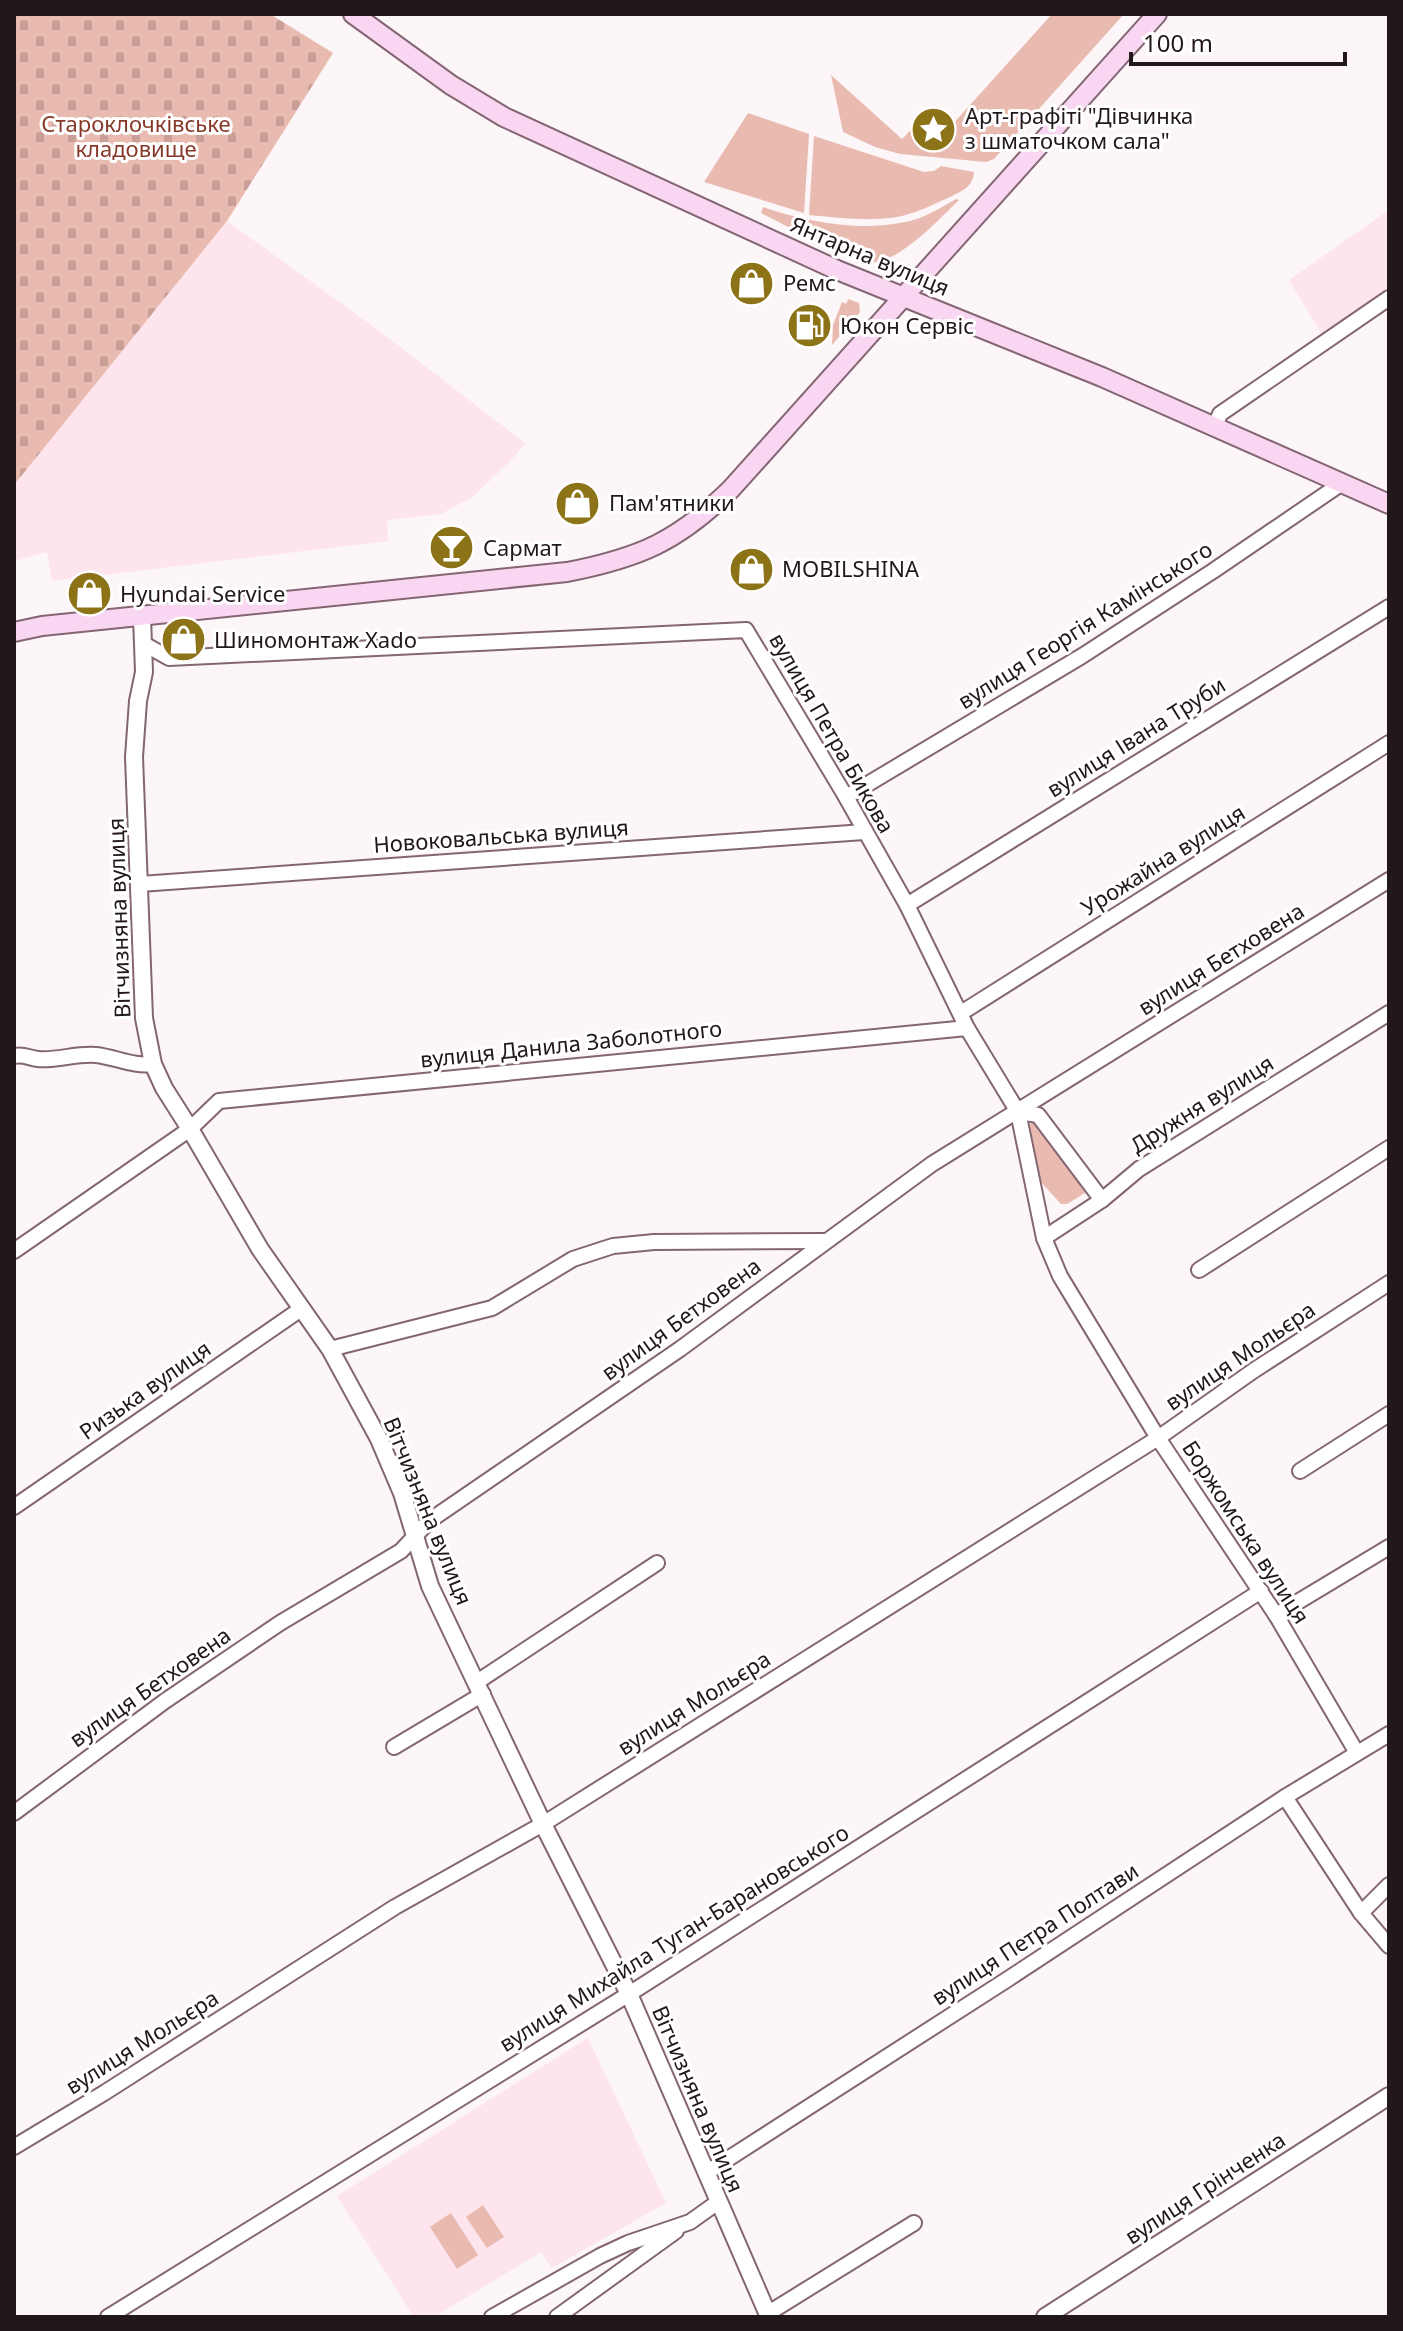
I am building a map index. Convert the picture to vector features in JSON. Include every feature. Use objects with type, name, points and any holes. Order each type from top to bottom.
[{"type":"main road","name":"Янтарна вулиця","points":[[353,14],[451,85],[504,117],[904,298],[1215,426],[1389,504]]},
{"type":"main road","points":[[14,632],[42,626],[567,572],[611,563],[654,548],[695,522],[731,489],[1157,14]]},
{"type":"street","points":[[1215,426],[1220,414],[1389,298]]},
{"type":"street","name":"вулиця Георгія Камінського","points":[[846,797],[1082,656],[1342,483]]},
{"type":"street","name":"вулиця Івана Труби","points":[[907,905],[1389,607]]},
{"type":"street","name":"Вітчизняна вулиця","points":[[142,617],[144,672],[138,701],[134,757],[144,1018],[153,1064],[164,1088],[260,1249],[330,1349],[379,1439],[402,1493],[430,1586],[543,1824],[629,1994],[768,2315]]},
{"type":"street","name":"вулиця Петра Бикова","points":[[144,644],[169,658],[746,630],[907,905],[967,1028],[1018,1112],[1038,1115],[1102,1200]]},
{"type":"street","name":"Урожайна вулиця","points":[[961,1013],[1389,743]]},
{"type":"street","name":"Новоковальська вулиця","points":[[140,884],[864,832]]},
{"type":"street","name":"вулиця Бетховена","points":[[14,1813],[190,1684],[280,1623],[401,1551],[429,1521],[680,1349],[932,1164],[1389,880]]},
{"type":"street","name":"Дружня вулиця","points":[[1044,1238],[1102,1200],[1139,1169],[1389,1013]]},
{"type":"street","name":"вулиця Данила Заболотного","points":[[14,1251],[190,1129],[219,1101],[967,1028]]},
{"type":"street","points":[[14,1056],[25,1054],[38,1059],[73,1054],[95,1055],[143,1065],[153,1064]]},
{"type":"street","name":"Боржомська вулиця","points":[[1018,1112],[1044,1238],[1060,1276],[1158,1438],[1276,1615],[1357,1753]]},
{"type":"street","points":[[1199,1270],[1389,1148]]},
{"type":"street","points":[[330,1349],[492,1308],[573,1259],[613,1246],[654,1242],[826,1241]]},
{"type":"street","name":"вулиця Мольєра","points":[[14,2147],[395,1907],[543,1824],[1158,1438],[1253,1371],[1389,1283]]},
{"type":"street","name":"Ризька вулиця","points":[[14,1507],[301,1309]]},
{"type":"street","points":[[1300,1471],[1389,1414]]},
{"type":"street","points":[[1276,1615],[1389,1547]]},
{"type":"street","points":[[394,1747],[657,1563]]},
{"type":"street","name":"вулиця Михайла Туган-Барановського","points":[[108,2317],[629,1994],[1261,1591]]},
{"type":"street","name":"вулиця Петра Полтави","points":[[706,2173],[1285,1797],[1389,1734]]},
{"type":"street","points":[[1285,1797],[1361,1913],[1389,1946]]},
{"type":"street","points":[[1361,1913],[1389,1885]]},
{"type":"street","name":"вулиця Грінченка","points":[[1045,2317],[1389,2096]]},
{"type":"street","points":[[557,2317],[718,2202]]},
{"type":"street","points":[[492,2317],[600,2256],[690,2222]]},
{"type":"street","points":[[768,2315],[914,2223]]},
{"type":"shaded area","points":[[1389,210],[1389,290],[1323,336],[1289,280]]},
{"type":"shaded area","points":[[227,221],[378,330],[525,443],[474,496],[441,514],[387,520],[388,541],[52,581],[47,552],[14,561],[14,485]]},
{"type":"shaded area","points":[[588,2038],[666,2203],[552,2268],[541,2252],[434,2317],[414,2317],[337,2196]]},
{"type":"green space","name":"Староклочківське кладовище","points":[[14,14],[270,14],[333,53],[227,221],[14,485]]},
{"type":"green space","points":[[1052,14],[1124,14],[994,159],[986,162],[900,154],[875,147],[843,132],[831,75],[902,139],[922,118],[942,136]]},
{"type":"green space","points":[[748,113],[809,134],[804,213],[704,182]]},
{"type":"green space","points":[[814,136],[924,172],[941,166],[974,172],[973,177],[959,193],[903,216],[863,219],[809,215]]},
{"type":"green space","points":[[959,200],[905,248],[893,256],[868,263],[832,249],[761,213],[763,207],[833,224],[887,225],[918,218]]},
{"type":"green space","points":[[848,299],[859,303],[860,312],[832,345],[833,325],[842,302],[846,304]]},
{"type":"green space","points":[[1035,1120],[1085,1193],[1067,1204],[1061,1204],[1040,1181],[1028,1126]]},
{"type":"green space","points":[[483,2205],[504,2237],[487,2248],[466,2217]]},
{"type":"green space","points":[[451,2213],[478,2255],[457,2269],[430,2227]]},
{"type":"place","name":"Арт-графіті \"Дівчинка з шматочком сала\"","points":[[934,129]]},
{"type":"place","name":"Ремс","points":[[752,283]]},
{"type":"place","name":"Юкон Сервіс","points":[[809,326]]},
{"type":"place","name":"Пам'ятники","points":[[578,503]]},
{"type":"place","name":"Сармат","points":[[452,548]]},
{"type":"place","name":"MOBILSHINA","points":[[751,569]]},
{"type":"place","name":"Hyundai Service","points":[[89,594]]},
{"type":"place","name":"Шиномонтаж Xado","points":[[183,640]]}]
